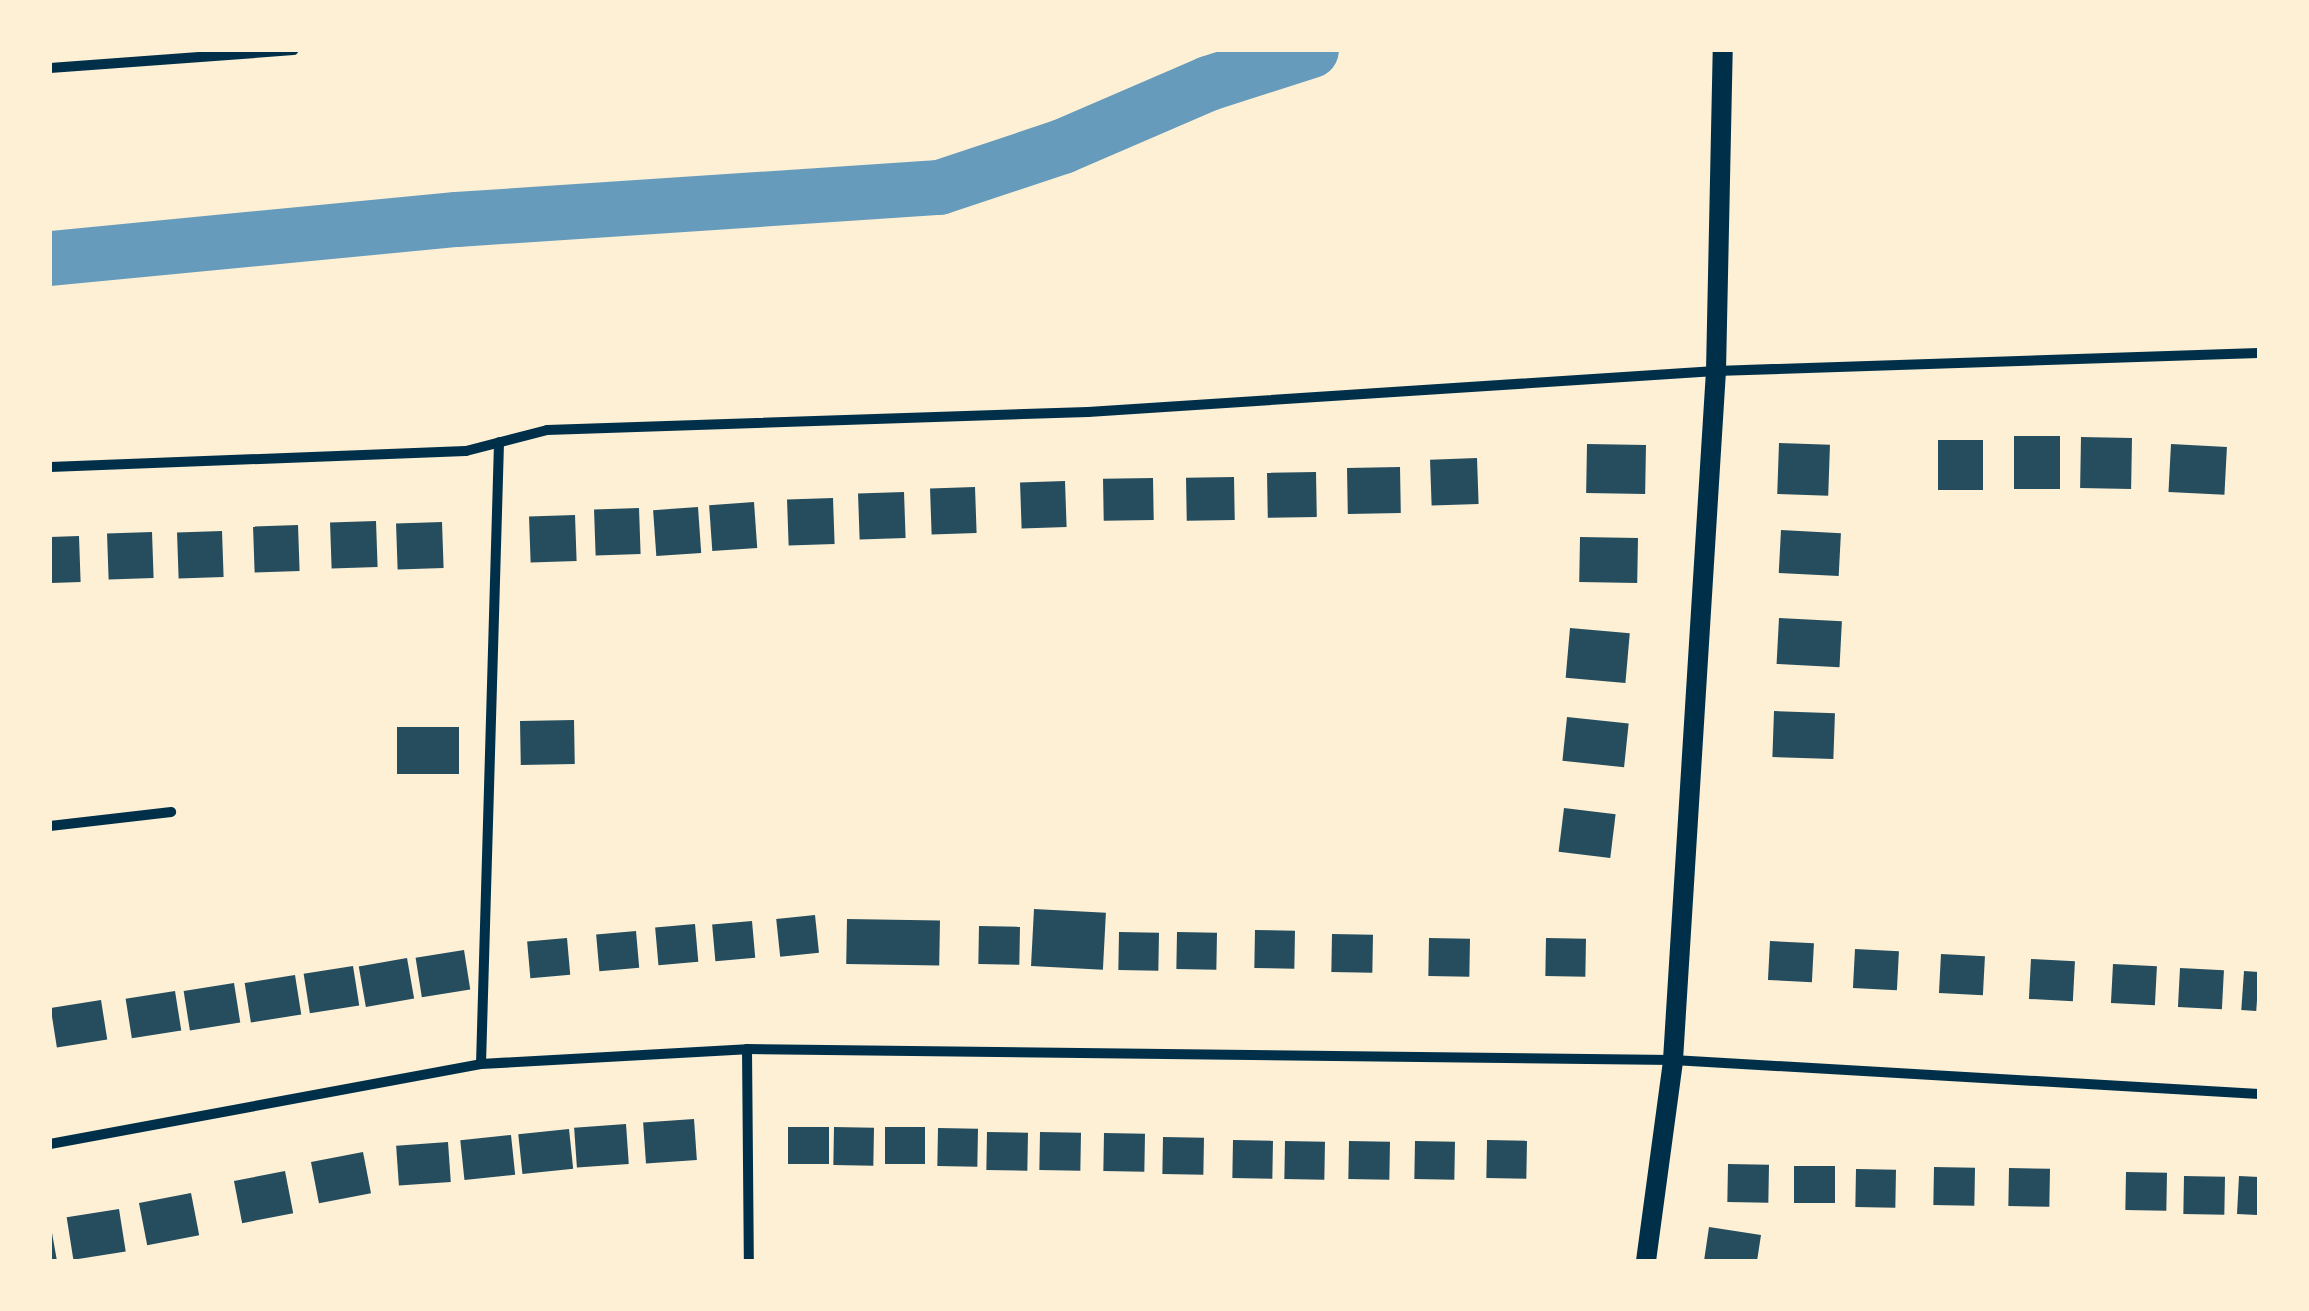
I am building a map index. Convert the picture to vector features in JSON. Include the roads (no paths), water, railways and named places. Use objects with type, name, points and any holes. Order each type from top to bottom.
[{"type":"main road","points":[[1646,1261],[1674,1060],[1716,371],[1723,50]]},
{"type":"street","points":[[50,68],[293,50]]},
{"type":"street","points":[[50,467],[466,451],[546,430],[1088,412],[1716,371],[2259,353]]},
{"type":"street","points":[[480,1064],[499,442]]},
{"type":"street","points":[[50,826],[171,812]]},
{"type":"street","points":[[747,1050],[749,1261]]},
{"type":"street","points":[[50,1144],[480,1064],[747,1050],[1674,1060],[2259,1094]]},
{"type":"waterway","points":[[50,258],[456,219],[939,187],[1062,146],[1208,83],[1311,50]]}]
